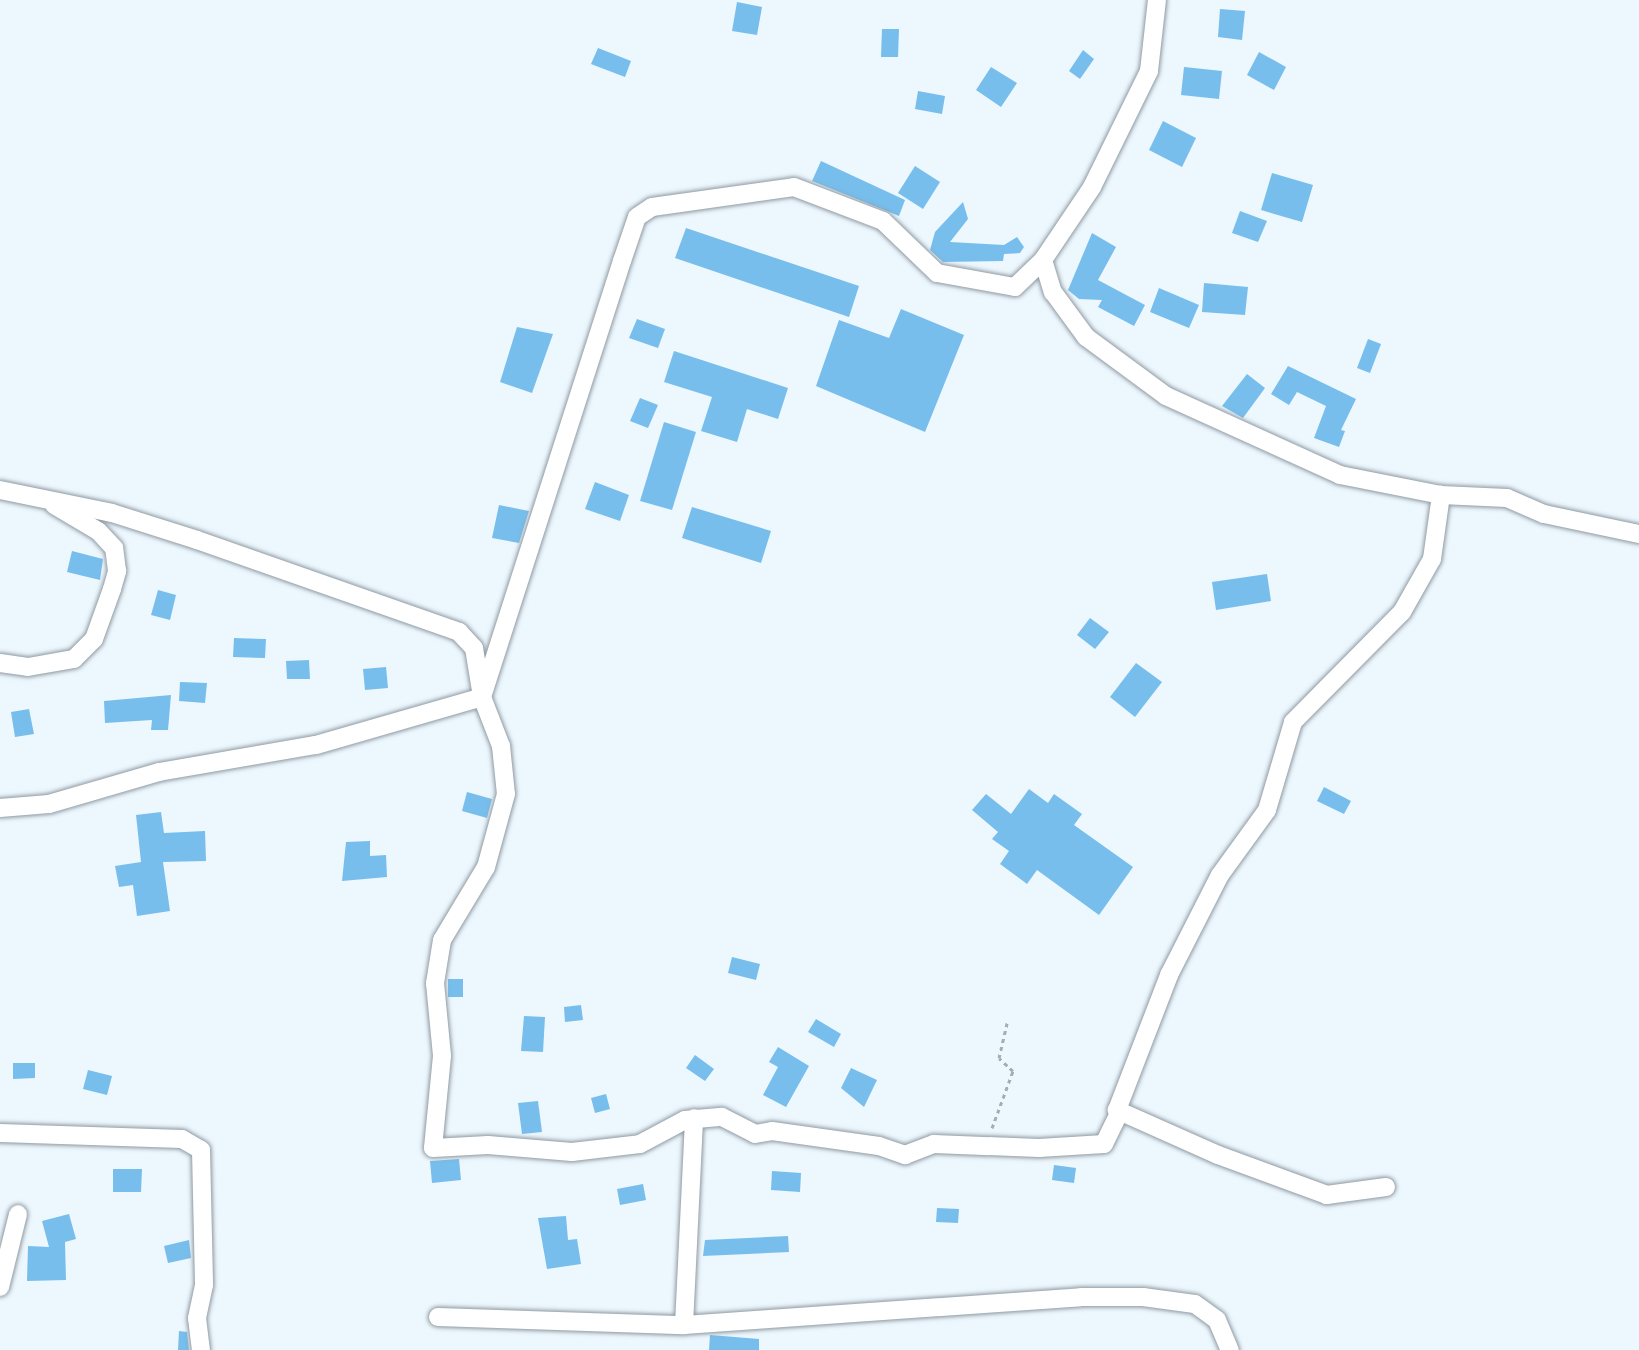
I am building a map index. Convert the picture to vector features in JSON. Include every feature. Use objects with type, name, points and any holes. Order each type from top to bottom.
[{"type":"street","points":[[482,697],[637,217],[652,207],[794,187],[883,221],[937,273],[1015,287],[1043,260],[1092,187],[1149,71],[1157,0]]},
{"type":"street","points":[[1043,260],[1053,292],[1086,337],[1166,396],[1340,475],[1441,495],[1507,498],[1544,514],[1639,534]]},
{"type":"street","points":[[0,490],[197,540],[459,632],[474,648],[482,697],[501,746],[506,794],[486,867],[442,940],[435,983],[442,1056],[433,1148],[488,1145],[572,1152],[627,1146],[694,1118],[730,1119],[755,1134],[772,1131],[870,1145],[900,1154],[928,1145],[1104,1144],[1120,1111],[1169,975],[1220,875],[1267,810],[1293,722],[1402,612],[1432,559],[1441,495]]},
{"type":"street","points":[[0,663],[28,667],[74,659],[94,639],[112,589],[117,571],[114,548],[98,531],[48,500]]},
{"type":"street","points":[[0,808],[49,804],[159,772],[316,745],[482,697]]},
{"type":"street","points":[[1120,1111],[1327,1195],[1386,1187]]},
{"type":"street","points":[[684,1325],[694,1118]]},
{"type":"street","points":[[0,1133],[182,1139],[201,1150],[204,1274],[197,1318],[201,1350]]},
{"type":"street","points":[[0,1287],[18,1214]]},
{"type":"street","points":[[438,1317],[684,1325],[1081,1297],[1143,1297],[1195,1304],[1217,1320],[1230,1350]]},
{"type":"path","points":[[982,1145],[1013,1071],[999,1058],[1007,1023]]},
{"type":"building","points":[[737,2],[762,7],[757,35],[732,31]]},
{"type":"building","points":[[1220,9],[1245,11],[1242,40],[1218,37]]},
{"type":"building","points":[[882,29],[899,29],[898,57],[881,57]]},
{"type":"building","points":[[598,48],[631,61],[625,77],[591,64]]},
{"type":"building","points":[[1083,50],[1094,59],[1080,79],[1069,71]]},
{"type":"building","points":[[1259,52],[1286,67],[1274,90],[1247,75]]},
{"type":"building","points":[[991,67],[1017,83],[1001,107],[976,90]]},
{"type":"building","points":[[1184,67],[1222,71],[1219,99],[1181,95]]},
{"type":"building","points":[[918,91],[945,96],[942,114],[915,109]]},
{"type":"building","points":[[1163,121],[1196,138],[1182,167],[1149,150]]},
{"type":"building","points":[[821,161],[905,200],[899,216],[812,181]]},
{"type":"building","points":[[915,166],[940,182],[923,209],[898,193]]},
{"type":"building","points":[[1272,173],[1313,185],[1302,222],[1261,210]]},
{"type":"building","points":[[963,202],[968,219],[950,242],[1004,245],[1017,237],[1024,247],[1020,253],[1004,254],[1003,261],[943,262],[930,250],[935,232]]},
{"type":"building","points":[[1240,211],[1267,221],[1258,242],[1232,233]]},
{"type":"building","points":[[686,228],[859,286],[849,317],[675,258]]},
{"type":"building","points":[[1092,233],[1116,247],[1098,280],[1145,305],[1134,326],[1098,307],[1102,300],[1079,299],[1068,290]]},
{"type":"building","points":[[1204,283],[1248,287],[1245,315],[1202,312]]},
{"type":"building","points":[[1159,288],[1199,305],[1189,328],[1150,312]]},
{"type":"building","points":[[901,309],[964,335],[925,432],[816,386],[839,320],[889,338]]},
{"type":"building","points":[[637,319],[665,329],[658,348],[629,338]]},
{"type":"building","points":[[517,327],[553,334],[532,393],[500,382]]},
{"type":"building","points":[[1368,339],[1381,344],[1370,373],[1357,368]]},
{"type":"building","points":[[674,351],[788,388],[778,419],[747,409],[737,442],[701,431],[712,397],[664,382]]},
{"type":"building","points":[[1288,366],[1356,399],[1341,430],[1345,431],[1339,447],[1314,438],[1326,406],[1297,392],[1289,405],[1271,394]]},
{"type":"building","points":[[1247,374],[1265,388],[1243,418],[1222,406]]},
{"type":"building","points":[[640,398],[658,405],[648,428],[630,421]]},
{"type":"building","points":[[664,422],[696,432],[672,510],[640,501]]},
{"type":"building","points":[[595,482],[629,495],[620,521],[585,509]]},
{"type":"building","points":[[499,505],[529,511],[519,543],[492,538]]},
{"type":"building","points":[[692,507],[771,531],[761,563],[682,538]]},
{"type":"building","points":[[72,551],[103,559],[100,580],[67,572]]},
{"type":"building","points":[[1267,574],[1271,601],[1216,610],[1212,582]]},
{"type":"building","points":[[158,590],[176,595],[170,620],[151,615]]},
{"type":"building","points":[[1090,618],[1109,632],[1095,649],[1077,635]]},
{"type":"building","points":[[234,638],[266,639],[265,658],[233,657]]},
{"type":"building","points":[[309,660],[310,679],[287,679],[286,661]]},
{"type":"building","points":[[1136,663],[1162,682],[1135,717],[1110,697]]},
{"type":"building","points":[[386,667],[388,688],[365,690],[363,669]]},
{"type":"building","points":[[180,682],[207,683],[205,703],[179,701]]},
{"type":"building","points":[[171,695],[168,730],[151,730],[152,720],[105,723],[104,701]]},
{"type":"building","points":[[29,709],[34,734],[15,737],[11,712]]},
{"type":"building","points":[[1324,787],[1351,801],[1344,814],[1317,801]]},
{"type":"building","points":[[1029,789],[1048,803],[1054,794],[1082,814],[1074,825],[1133,867],[1099,915],[1037,870],[1027,884],[1000,864],[1009,851],[992,839],[998,832],[972,810],[986,794],[1011,814]]},
{"type":"building","points":[[467,792],[492,799],[487,818],[462,811]]},
{"type":"building","points":[[161,812],[164,833],[205,831],[206,861],[163,862],[170,911],[137,916],[133,885],[119,887],[115,866],[141,862],[136,815]]},
{"type":"building","points":[[370,841],[370,856],[386,855],[387,877],[342,881],[346,842]]},
{"type":"building","points":[[732,957],[760,964],[756,980],[728,973]]},
{"type":"building","points":[[448,979],[463,979],[463,997],[448,997]]},
{"type":"building","points":[[581,1005],[583,1020],[565,1022],[564,1007]]},
{"type":"building","points":[[524,1016],[545,1017],[543,1052],[521,1051]]},
{"type":"building","points":[[816,1019],[841,1034],[834,1047],[808,1032]]},
{"type":"building","points":[[778,1047],[809,1066],[786,1107],[763,1095],[778,1067],[769,1062]]},
{"type":"building","points":[[695,1055],[714,1069],[705,1081],[686,1068]]},
{"type":"building","points":[[13,1063],[35,1063],[35,1078],[13,1079]]},
{"type":"building","points":[[851,1068],[877,1080],[864,1107],[841,1088]]},
{"type":"building","points":[[88,1070],[112,1076],[107,1095],[83,1089]]},
{"type":"building","points":[[606,1094],[610,1109],[595,1113],[591,1098]]},
{"type":"building","points":[[538,1101],[542,1132],[522,1134],[518,1103]]},
{"type":"building","points":[[459,1159],[461,1180],[432,1183],[430,1161]]},
{"type":"building","points":[[1054,1165],[1076,1168],[1074,1183],[1052,1180]]},
{"type":"building","points":[[113,1169],[142,1169],[141,1192],[113,1192]]},
{"type":"building","points":[[772,1171],[801,1173],[800,1192],[771,1190]]},
{"type":"building","points":[[643,1184],[646,1200],[620,1205],[617,1189]]},
{"type":"building","points":[[937,1208],[959,1209],[958,1223],[936,1222]]},
{"type":"building","points":[[69,1214],[76,1239],[65,1242],[66,1280],[27,1281],[28,1246],[49,1247],[42,1221]]},
{"type":"building","points":[[566,1216],[568,1240],[577,1239],[581,1264],[547,1269],[538,1218]]},
{"type":"building","points":[[788,1236],[789,1252],[703,1256],[705,1240]]},
{"type":"building","points":[[189,1240],[191,1258],[168,1263],[164,1246]]},
{"type":"building","points":[[179,1331],[187,1332],[189,1350],[178,1350]]},
{"type":"building","points":[[710,1335],[759,1339],[759,1350],[709,1350]]}]
